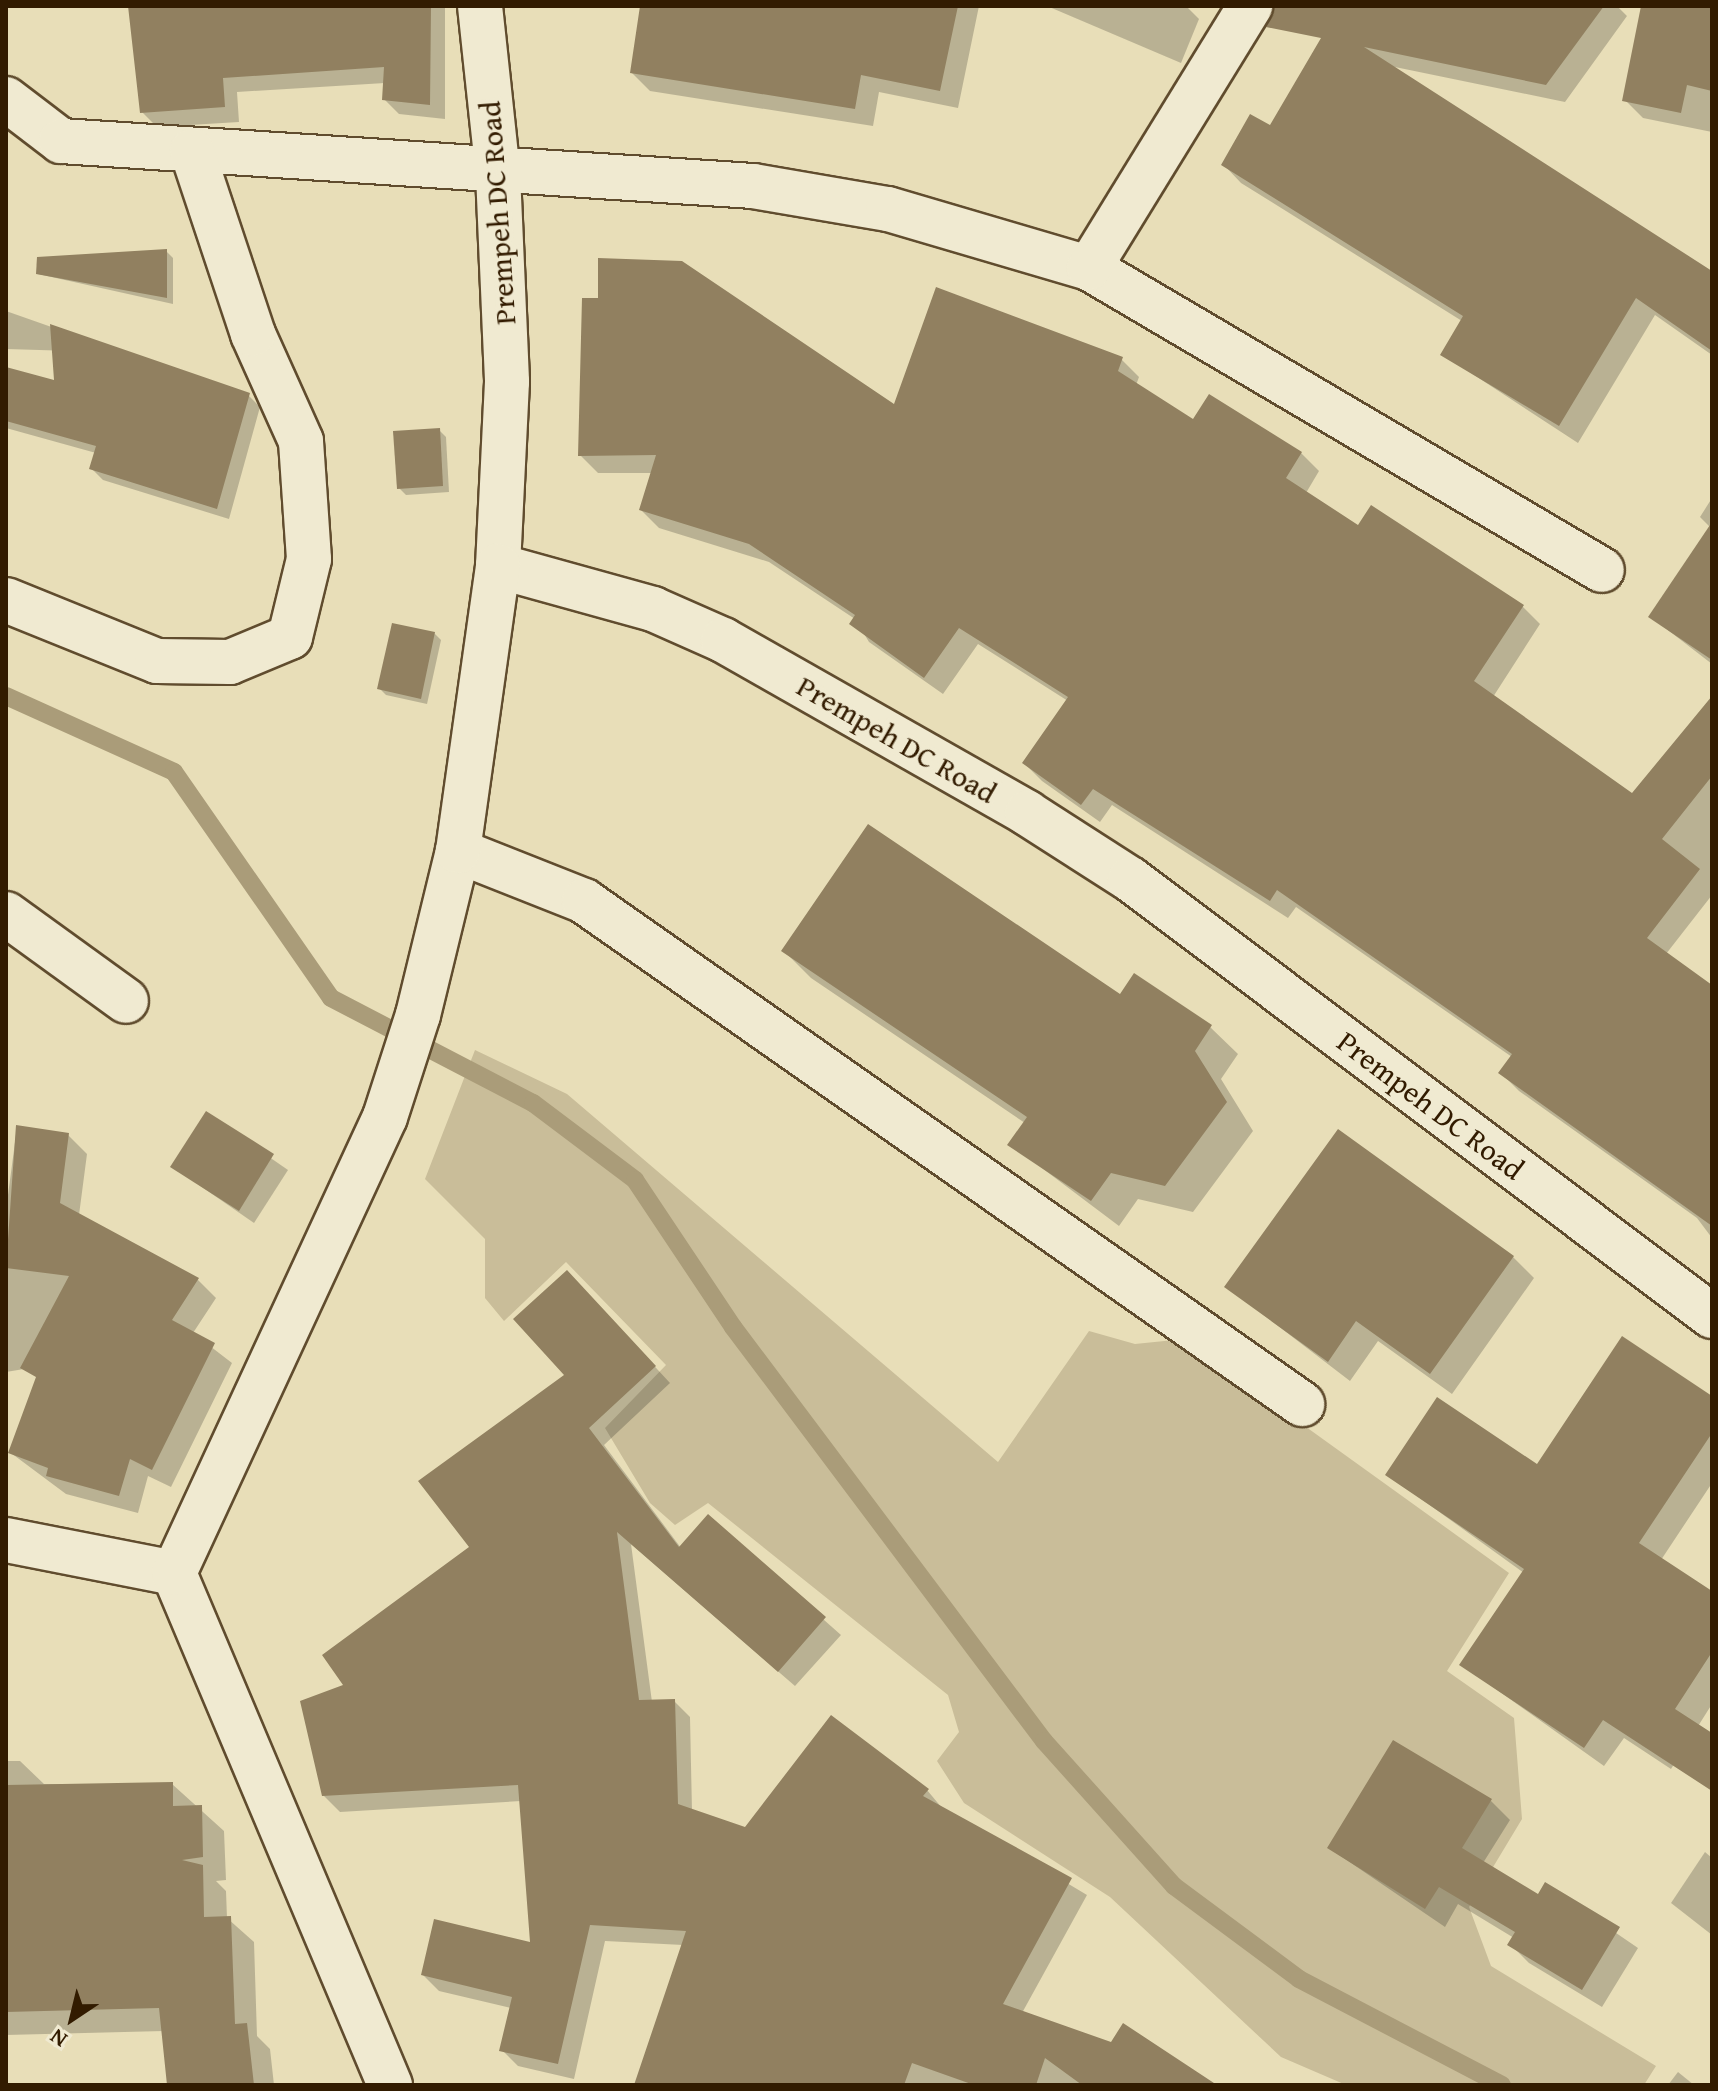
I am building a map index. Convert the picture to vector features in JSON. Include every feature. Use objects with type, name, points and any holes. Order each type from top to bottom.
[{"type":"street","name":"Prempeh DC Road","points":[[480,6],[498,174],[507,382],[498,566],[653,609],[723,640],[1027,813],[1130,879],[1712,1316]]},
{"type":"street","points":[[1089,268],[1250,6]]},
{"type":"street","points":[[10,109],[61,141],[498,174],[782,190],[888,209],[1089,268],[1602,570]]},
{"type":"street","points":[[6,600],[157,661],[230,662],[290,637],[309,559],[301,441],[253,334],[192,151]]},
{"type":"street","points":[[390,2085],[174,1573],[385,1117],[418,1015],[458,851],[498,566]]},
{"type":"street","points":[[458,851],[584,901],[1302,1404]]},
{"type":"street","points":[[6,914],[126,1001]]},
{"type":"street","points":[[6,1540],[174,1573]]},
{"type":"shaded area","points":[[475,1050],[567,1094],[998,1462],[1089,1331],[1135,1344],[1184,1339],[1509,1573],[1447,1671],[1514,1718],[1522,1819],[1469,1907],[1491,1966],[1656,2066],[1644,2085],[1346,2085],[1281,2057],[1110,1897],[964,1803],[937,1761],[959,1732],[948,1695],[708,1503],[675,1525],[650,1503],[605,1428],[666,1365],[566,1262],[504,1321],[485,1298],[485,1239],[425,1179]]},
{"type":"building","points":[[128,6],[431,6],[430,105],[382,100],[384,67],[223,78],[225,107],[140,113]]},
{"type":"building","points":[[640,6],[958,6],[940,91],[861,75],[855,109],[630,73]]},
{"type":"building","points":[[1275,6],[1604,6],[1546,85],[1364,47],[1712,271],[1712,351],[1636,298],[1559,426],[1440,355],[1463,316],[1221,165],[1250,114],[1270,125],[1321,38],[1266,27]]},
{"type":"building","points":[[1641,6],[1712,6],[1712,91],[1687,85],[1681,113],[1622,101]]},
{"type":"building","points":[[167,249],[167,298],[36,274],[37,257]]},
{"type":"building","points":[[598,258],[682,261],[894,404],[936,287],[1123,357],[1118,371],[1193,419],[1209,394],[1302,452],[1286,478],[1358,525],[1371,505],[1524,605],[1474,681],[1632,793],[1712,696],[1712,776],[1662,839],[1700,869],[1647,938],[1712,985],[1712,1226],[1498,1073],[1512,1054],[1277,890],[1270,901],[1093,789],[1081,805],[1022,763],[1068,697],[959,628],[924,678],[849,624],[855,615],[749,544],[639,510],[656,455],[578,456],[582,298],[598,298]]},
{"type":"building","points":[[50,324],[250,393],[217,509],[89,469],[96,446],[6,421],[6,367],[54,380]]},
{"type":"building","points":[[440,428],[443,486],[397,489],[393,431]]},
{"type":"building","points":[[1712,522],[1712,660],[1648,617]]},
{"type":"building","points":[[392,623],[435,632],[421,699],[377,689]]},
{"type":"building","points":[[868,824],[1120,994],[1134,973],[1212,1025],[1195,1051],[1227,1102],[1165,1186],[1111,1173],[1091,1201],[1007,1145],[1027,1117],[781,951]]},
{"type":"building","points":[[206,1111],[274,1154],[239,1211],[170,1167]]},
{"type":"building","points":[[16,1125],[69,1133],[60,1203],[199,1278],[172,1320],[215,1343],[152,1470],[130,1459],[119,1496],[46,1476],[48,1468],[8,1453],[36,1377],[20,1368],[69,1276],[6,1268]]},
{"type":"building","points":[[1338,1129],[1514,1256],[1430,1374],[1356,1321],[1328,1362],[1224,1287]]},
{"type":"building","points":[[567,1270],[656,1366],[589,1428],[679,1547],[708,1514],[826,1617],[778,1672],[617,1532],[639,1700],[675,1699],[678,1804],[745,1827],[831,1715],[929,1789],[923,1796],[1072,1878],[1003,2004],[1111,2042],[1123,2023],[1217,2085],[1082,2085],[1045,2058],[1036,2085],[974,2085],[912,2063],[904,2085],[634,2085],[686,1931],[590,1925],[558,2064],[499,2051],[512,1997],[421,1975],[434,1919],[530,1942],[518,1785],[322,1796],[300,1701],[343,1685],[322,1655],[469,1547],[418,1481],[564,1375],[513,1319]]},
{"type":"building","points":[[1622,1336],[1712,1396],[1712,1433],[1639,1543],[1712,1591],[1712,1652],[1675,1709],[1712,1733],[1712,1791],[1603,1720],[1584,1748],[1459,1665],[1524,1569],[1385,1475],[1437,1397],[1537,1464]]},
{"type":"building","points":[[1393,1740],[1492,1799],[1462,1848],[1538,1894],[1545,1882],[1620,1927],[1582,1990],[1507,1945],[1515,1932],[1439,1887],[1425,1909],[1327,1848]]},
{"type":"building","points":[[173,1782],[173,1806],[202,1805],[203,1857],[182,1860],[203,1865],[204,1917],[231,1916],[235,2024],[247,2023],[254,2085],[167,2085],[159,2008],[6,2012],[6,1785]]},
{"type":"waterway","points":[[6,696],[174,772],[331,998],[533,1103],[635,1180],[733,1327],[1044,1741],[1174,1886],[1299,1979],[1502,2085]]}]
